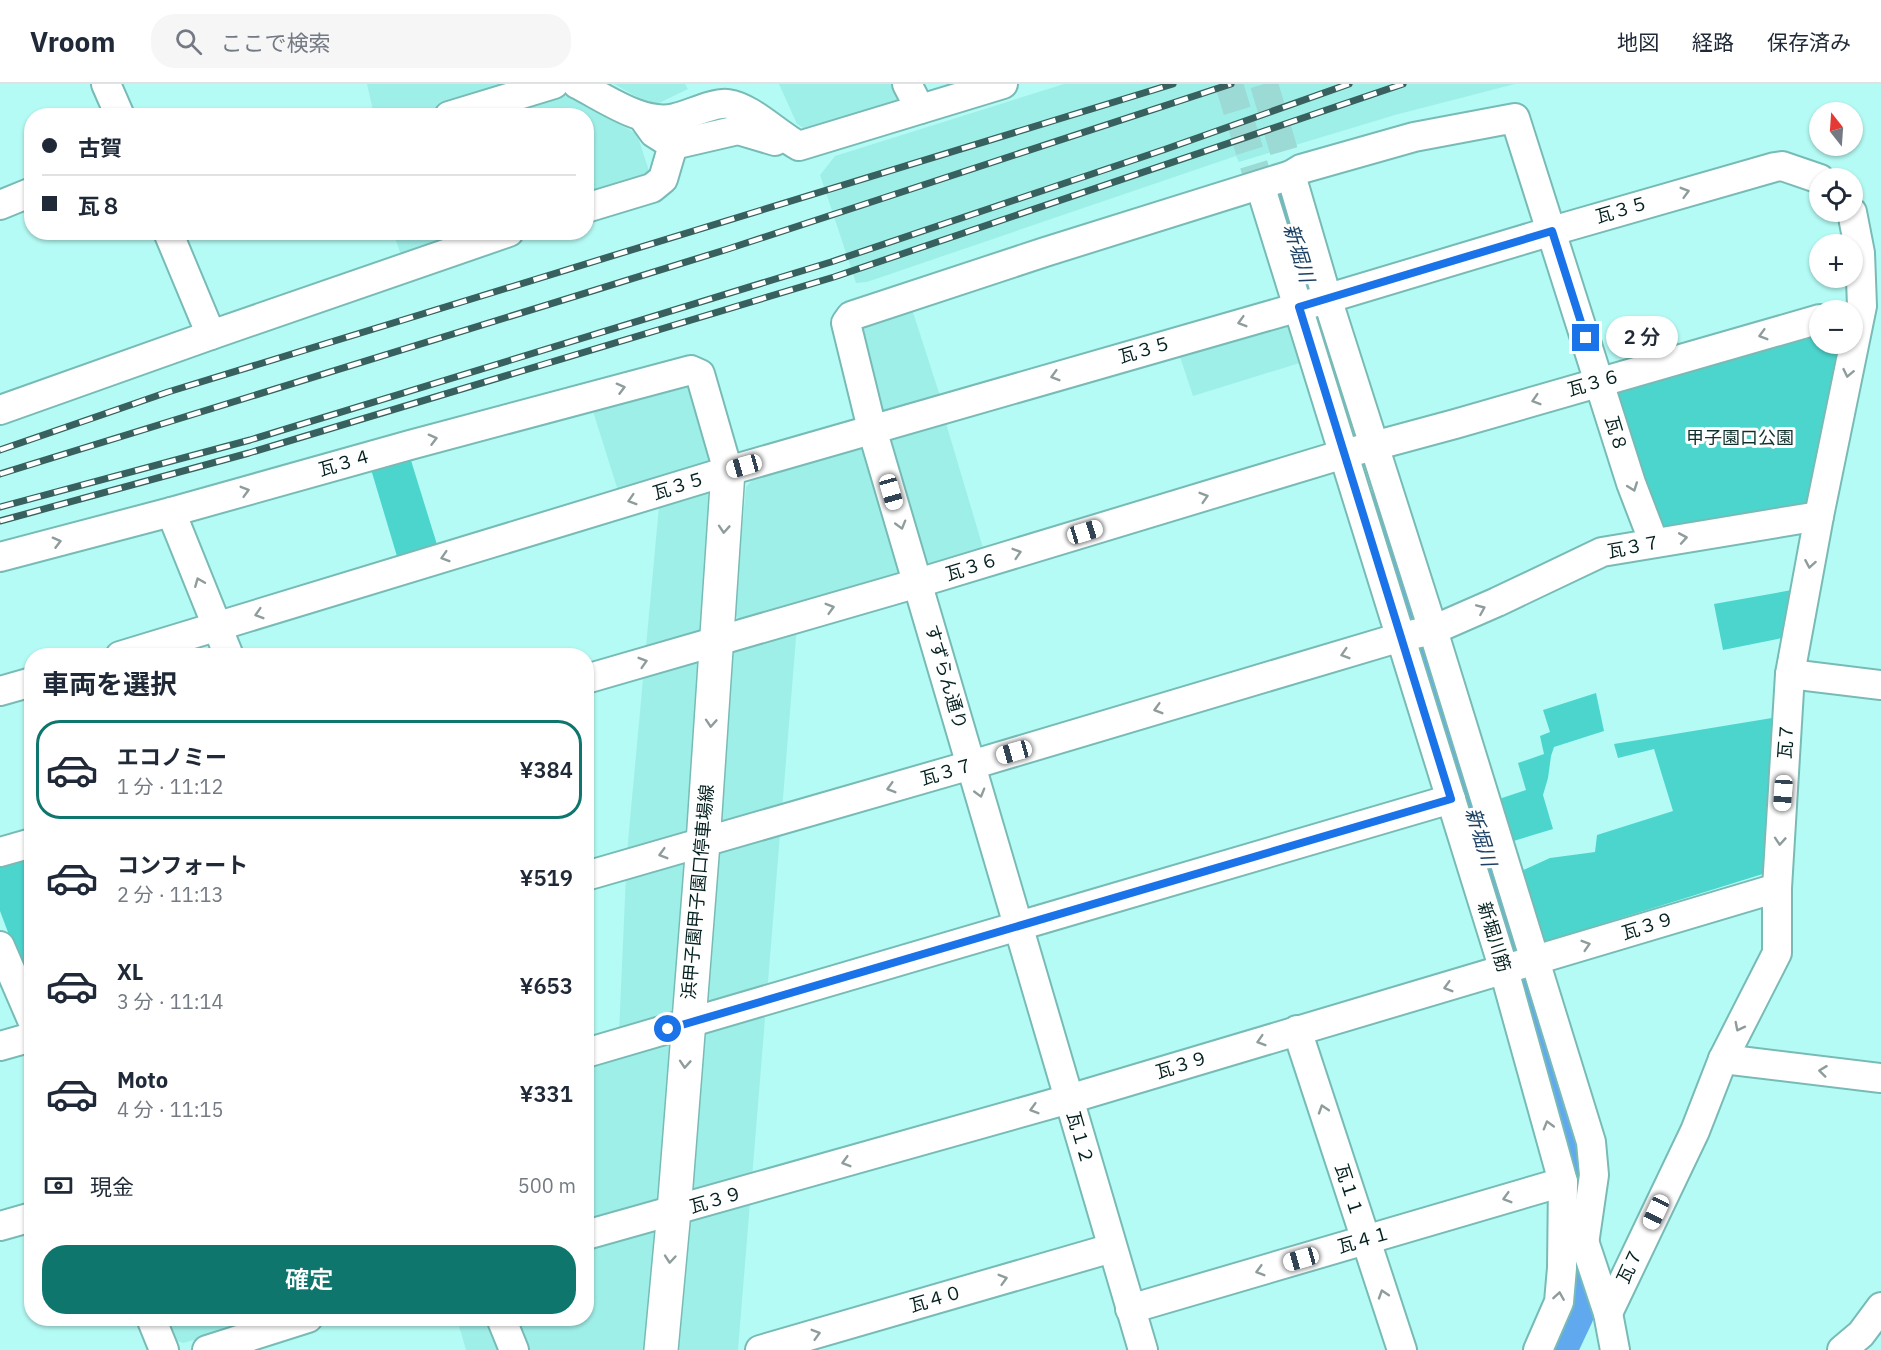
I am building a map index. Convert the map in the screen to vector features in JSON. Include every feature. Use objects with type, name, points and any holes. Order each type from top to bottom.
[{"type":"main road","name":"浜甲子園甲子園口停車場線","points":[[662,1350],[703,843],[728,471]]},
{"type":"street","points":[[106,84],[116,108]]},
{"type":"street","points":[[475,108],[554,84]]},
{"type":"street","points":[[577,84],[657,132],[738,130],[775,141],[787,140]]},
{"type":"street","points":[[907,84],[920,109]]},
{"type":"street","points":[[594,206],[652,188],[663,179],[657,132],[659,120],[673,119],[704,96],[729,104],[761,119],[787,140],[799,146],[1003,84]]},
{"type":"street","name":"瓦８","points":[[1291,175],[1301,169],[1414,137],[1515,118],[1631,483],[1654,543]]},
{"type":"street","name":"瓦３５","points":[[147,648],[728,471],[1775,167],[1782,166],[1809,175]]},
{"type":"street","points":[[1260,185],[1291,175],[1314,302]]},
{"type":"street","name":"新堀川筋","points":[[1260,185],[1314,302],[1418,633],[1451,799],[1521,965],[1563,1182],[1562,1268],[1559,1302],[1538,1350]]},
{"type":"street","name":"すずらん通り","points":[[1019,925],[872,429],[846,322],[851,316],[1260,185]]},
{"type":"street","points":[[0,205],[24,195]]},
{"type":"street","name":"瓦７","points":[[1608,1313],[1695,1131],[1723,1059],[1777,953],[1777,888],[1790,674],[1819,516],[1864,308],[1860,253],[1854,222]]},
{"type":"street","points":[[171,240],[211,334]]},
{"type":"street","points":[[0,410],[211,334],[486,240]]},
{"type":"street","name":"瓦３６","points":[[594,677],[918,583],[1361,450],[1809,322]]},
{"type":"street","name":"瓦３４","points":[[0,557],[691,370],[700,374],[728,471]]},
{"type":"street","points":[[171,512],[226,648]]},
{"type":"street","name":"瓦３７","points":[[594,874],[1418,633],[1497,602],[1602,552],[1819,516]]},
{"type":"street","points":[[1418,633],[1521,965],[1591,1142],[1594,1174],[1584,1244]]},
{"type":"street","points":[[1790,674],[1881,685]]},
{"type":"street","points":[[0,691],[24,684]]},
{"type":"street","points":[[594,1051],[1451,799]]},
{"type":"street","points":[[0,852],[24,845]]},
{"type":"street","name":"瓦３９","points":[[594,1233],[1069,1099],[1777,888]]},
{"type":"street","name":"瓦１２","points":[[1019,925],[1143,1350]]},
{"type":"street","points":[[0,945],[24,1001]]},
{"type":"street","name":"瓦１１","points":[[1297,1030],[1402,1350]]},
{"type":"street","points":[[0,1046],[24,1039]]},
{"type":"street","points":[[1723,1059],[1881,1078]]},
{"type":"street","points":[[1563,1182],[1608,1313],[1615,1350]]},
{"type":"street","name":"瓦４１","points":[[1130,1309],[1563,1182]]},
{"type":"street","points":[[0,1226],[24,1219]]},
{"type":"street","name":"瓦４０","points":[[760,1350],[1112,1248]]},
{"type":"street","points":[[1842,1350],[1861,1334],[1881,1307]]},
{"type":"street","points":[[154,1326],[164,1350]]},
{"type":"street","points":[[207,1350],[283,1326]]},
{"type":"street","points":[[504,1326],[514,1350]]},
{"type":"shaded area","points":[[367,84],[507,84],[440,108],[372,108]]},
{"type":"shaded area","points":[[614,84],[685,84],[688,89],[653,106]]},
{"type":"shaded area","points":[[779,84],[896,84],[900,92],[897,102],[805,129],[797,124]]},
{"type":"shaded area","points":[[1064,84],[1515,84],[1395,115],[1239,162],[1236,156],[867,282],[856,283],[820,175],[835,156]]},
{"type":"shaded area","points":[[557,89],[591,108],[502,108]]},
{"type":"shaded area","points":[[594,110],[637,134],[650,174],[594,193]]},
{"type":"shaded area","points":[[396,240],[456,240],[402,258]]},
{"type":"shaded area","points":[[911,306],[940,396],[887,414],[881,409],[859,334],[865,320]]},
{"type":"shaded area","points":[[1282,322],[1292,327],[1303,362],[1193,396],[1179,354]]},
{"type":"shaded area","points":[[690,382],[713,458],[708,470],[620,497],[590,402]]},
{"type":"shaded area","points":[[945,420],[984,551],[934,565],[926,562],[891,444],[893,436]]},
{"type":"shaded area","points":[[858,448],[865,452],[900,570],[895,576],[744,622],[734,615],[746,487],[754,478]]},
{"type":"shaded area","points":[[706,492],[712,499],[647,1350],[466,1350],[459,1326],[594,1326],[594,1061],[618,1054],[627,852],[659,506]]},
{"type":"shaded area","points":[[797,626],[738,1350],[676,1350],[731,645]]},
{"type":"shaded area","points":[[161,1326],[245,1326],[183,1343],[165,1337]]},
{"type":"green space","name":"甲子園口公園","points":[[1809,331],[1809,354],[1845,354],[1813,513],[1667,531],[1655,526],[1613,398],[1620,385]]},
{"type":"green space","points":[[409,454],[439,551],[399,563],[370,466]]},
{"type":"green space","points":[[1792,590],[1787,637],[1723,650],[1714,604]]},
{"type":"green space","points":[[1596,693],[1604,731],[1554,747],[1551,756],[1543,795],[1553,829],[1507,843],[1493,801],[1526,790],[1518,763],[1544,754],[1540,736],[1550,732],[1543,710]]},
{"type":"green space","points":[[1772,718],[1766,873],[1541,943],[1519,872],[1550,858],[1595,852],[1597,835],[1673,811],[1654,749],[1618,758],[1614,744]]},
{"type":"green space","points":[[24,855],[24,975],[0,911],[0,862]]},
{"type":"waterway","name":"新堀川","points":[[1279,188],[1305,267]]},
{"type":"waterway","name":"新堀川","points":[[1381,511],[1572,1128],[1580,1179]]},
{"type":"waterway","name":"新堀川","points":[[1557,1350],[1574,1314],[1577,1282]]},
{"type":"tunnel","points":[[1229,84],[1260,185]]},
{"type":"tunnel","points":[[1264,84],[1291,175]]},
{"type":"railway","points":[[0,450],[168,392],[1173,84]]},
{"type":"railway","points":[[0,474],[728,249],[1231,84]]},
{"type":"railway","points":[[0,507],[250,440],[831,262],[1166,149],[1349,84]]},
{"type":"railway","points":[[0,521],[249,453],[834,277],[1403,84]]},
{"type":"route","points":[[668,1029],[1451,799],[1299,307],[1552,231],[1586,338]]}]
